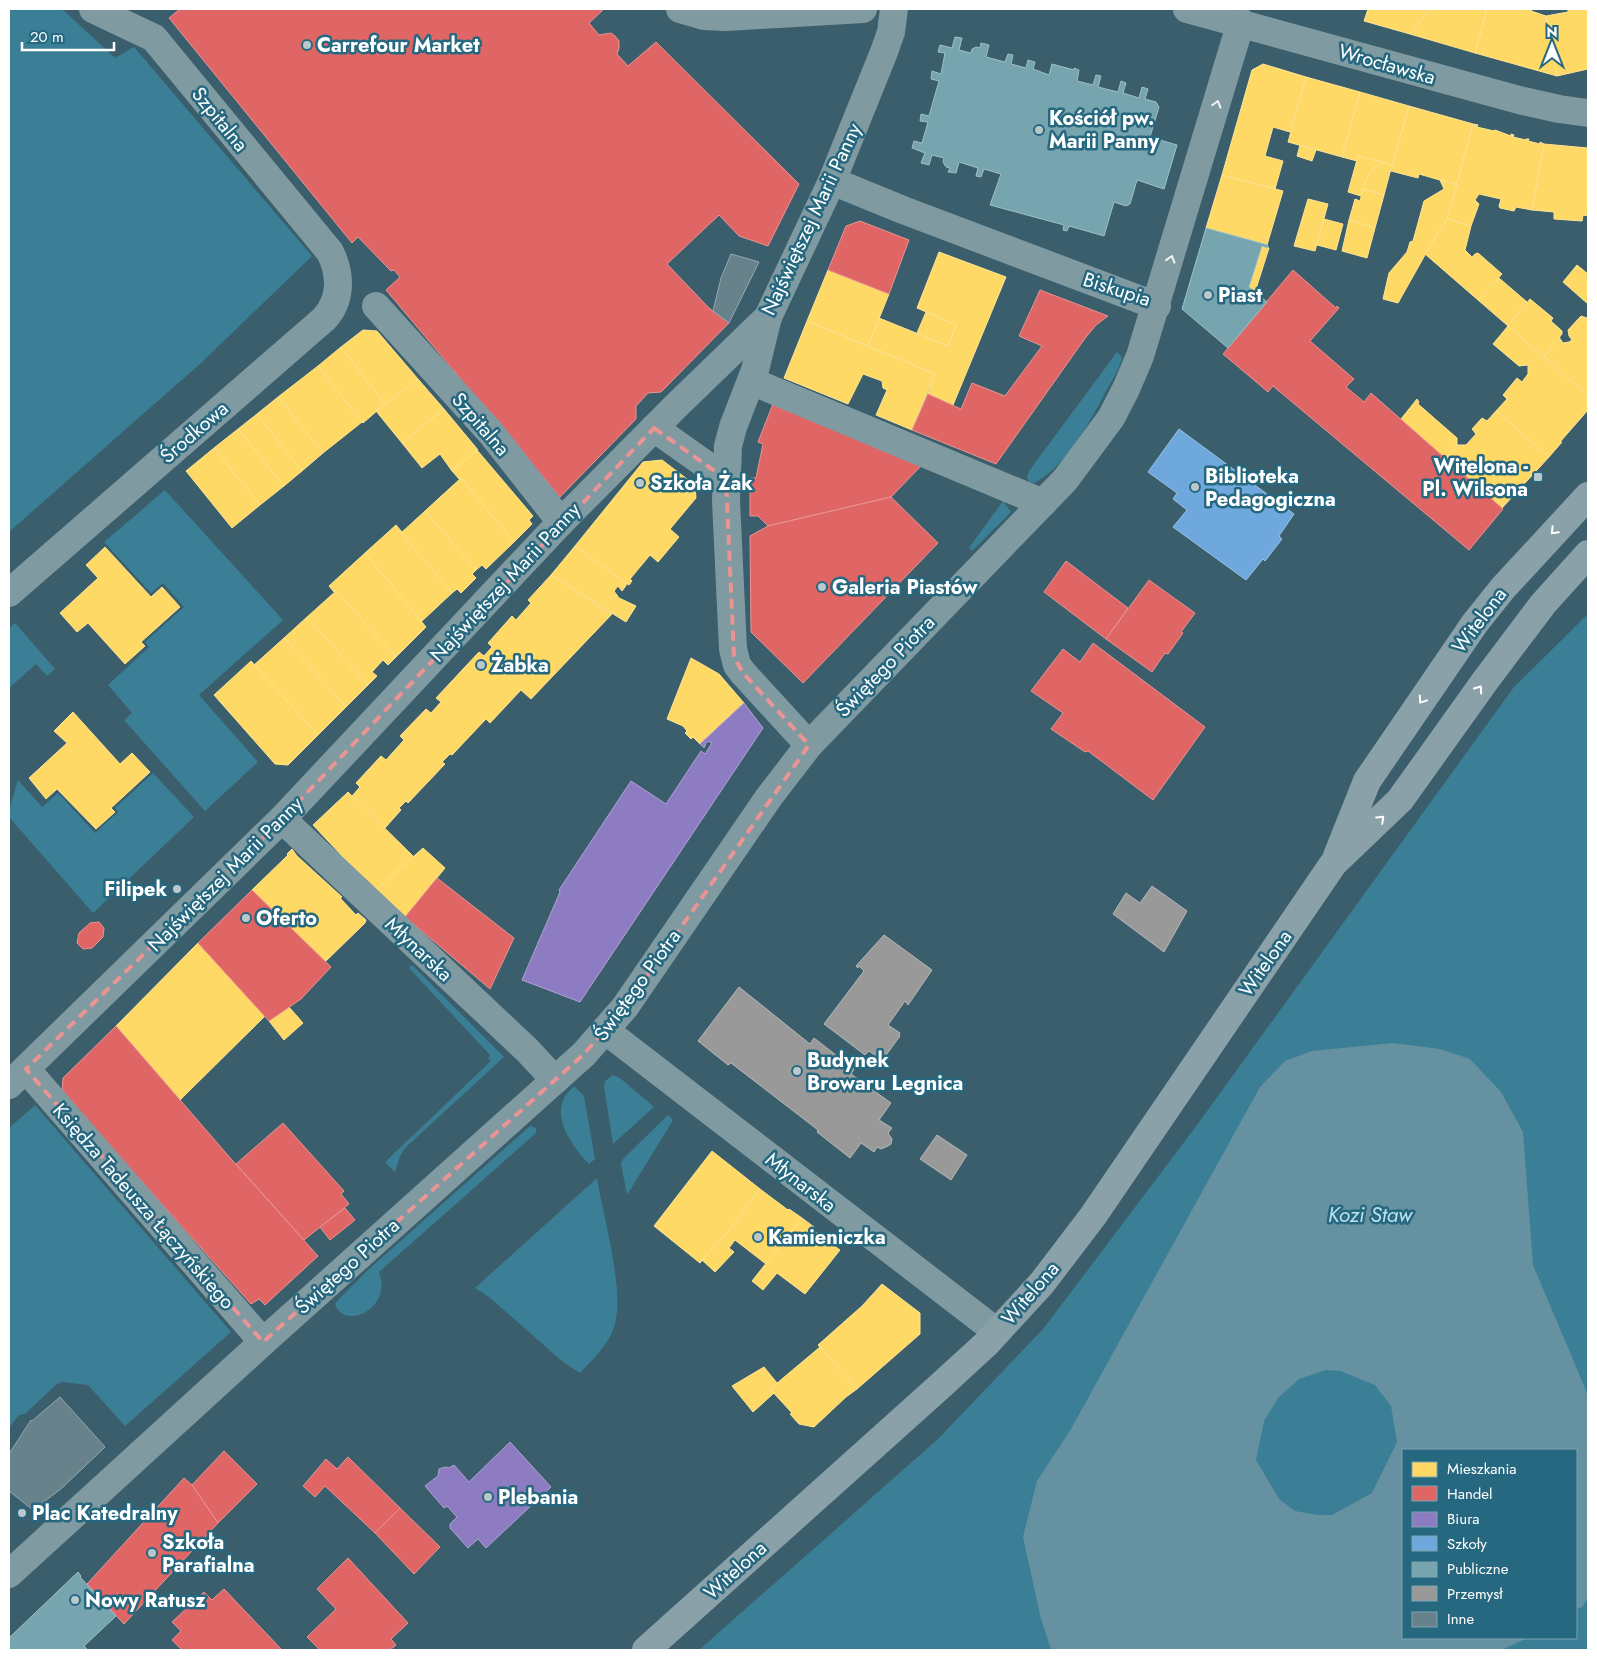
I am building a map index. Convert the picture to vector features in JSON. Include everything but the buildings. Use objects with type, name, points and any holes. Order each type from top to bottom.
[{"type":"main road","name":"Witelona","points":[[646,1650],[906,1417],[997,1332],[1042,1283],[1093,1216],[1333,864],[1367,781],[1475,623],[1502,588],[1588,496]]},
{"type":"main road","name":"Witelona","points":[[1333,864],[1400,800],[1543,604],[1588,554]]},
{"type":"street","name":"Szpitalna","points":[[92,9],[128,16],[154,38],[330,252]]},
{"type":"street","points":[[686,11],[726,17],[863,9]]},
{"type":"street","name":"Najświętszej Marii Panny","points":[[18,1077],[282,819],[561,522],[768,317],[832,182],[884,52],[891,32],[894,9]]},
{"type":"street","name":"Wrocławska","points":[[1187,9],[1241,22],[1519,100],[1588,113]]},
{"type":"street","name":"Biskupia","points":[[832,182],[1157,306],[1241,22]]},
{"type":"street","name":"Środkowa","points":[[10,590],[326,317],[336,299],[338,288],[335,263],[330,252]]},
{"type":"street","name":"Szpitalna","points":[[376,306],[490,433],[561,522]]},
{"type":"street","name":"Świętego Piotra","points":[[9,1574],[263,1342],[584,1054],[606,1031],[645,978],[769,797],[810,744],[1066,480],[1111,418],[1140,356],[1157,306]]},
{"type":"street","points":[[768,317],[751,381],[729,440],[726,479],[733,650],[737,665],[743,673],[787,722],[810,744]]},
{"type":"street","points":[[751,381],[1043,503]]},
{"type":"street","points":[[654,428],[726,479]]},
{"type":"street","name":"Młynarska","points":[[282,819],[527,1050],[555,1080]]},
{"type":"street","name":"Młynarska","points":[[606,1031],[997,1332]]},
{"type":"street","name":"Księdza Tadeusza Łączyńskiego","points":[[18,1077],[263,1342]]},
{"type":"highlighted area","points":[[654,428],[726,479],[734,657],[743,673],[809,745],[625,1007],[584,1054],[263,1342],[26,1069],[282,819]]},
{"type":"shaded area","points":[[9,9],[62,9],[115,58],[134,47],[312,256],[201,363],[9,532]]},
{"type":"shaded area","points":[[1117,352],[1122,358],[1115,376],[1076,443],[1056,467],[1034,483],[1029,482],[1027,477],[1029,471]]},
{"type":"shaded area","points":[[165,490],[283,620],[199,695],[258,762],[205,811],[124,720],[132,713],[108,685],[149,647],[145,642],[184,607],[163,583],[151,593],[104,542]]},
{"type":"shaded area","points":[[1003,501],[1011,512],[972,551],[969,548]]},
{"type":"shaded area","points":[[1588,614],[1588,1650],[699,1650],[938,1439],[1044,1328],[1197,1125],[1514,687]]},
{"type":"shaded area","points":[[15,623],[55,669],[47,676],[36,664],[9,688],[9,628]]},
{"type":"shaded area","points":[[153,773],[194,817],[93,913],[9,817],[9,810],[18,780],[42,807],[58,793],[95,833],[118,812],[115,808]]},
{"type":"shaded area","points":[[412,965],[504,1057],[405,1148],[400,1156],[395,1172],[385,1162],[491,1061],[488,1059],[490,1055],[409,968]]},
{"type":"shaded area","points":[[613,1075],[620,1078],[654,1107],[613,1144],[604,1086],[605,1081]]},
{"type":"shaded area","points":[[574,1086],[584,1096],[595,1159],[589,1164],[572,1143],[563,1125],[561,1116],[564,1098]]},
{"type":"shaded area","points":[[35,1105],[231,1332],[125,1426],[88,1385],[62,1382],[57,1384],[25,1414],[19,1415],[9,1428],[9,1128]]},
{"type":"shaded area","points":[[668,1115],[673,1120],[627,1195],[621,1164],[623,1159]]},
{"type":"shaded area","points":[[530,1126],[536,1128],[536,1133],[379,1272],[381,1285],[379,1296],[374,1306],[366,1312],[357,1315],[348,1316],[340,1312],[335,1304],[368,1270]]},
{"type":"shaded area","points":[[597,1178],[616,1277],[617,1315],[613,1330],[607,1341],[580,1373],[563,1362],[489,1297],[475,1288]]},
{"type":"water","name":"Kozi Staw","points":[[1393,1043],[1440,1049],[1470,1059],[1501,1092],[1523,1132],[1533,1265],[1588,1395],[1588,1598],[1583,1606],[1577,1609],[1577,1449],[1402,1449],[1402,1639],[1525,1639],[1502,1650],[1051,1650],[1040,1615],[1023,1537],[1037,1481],[1071,1429],[1260,1087],[1285,1061],[1312,1051]],"holes":[[[1326,1370],[1340,1371],[1375,1385],[1391,1406],[1397,1442],[1372,1493],[1332,1515],[1317,1515],[1295,1511],[1279,1499],[1256,1460],[1264,1421],[1278,1398],[1299,1379]]]},
{"type":"place","name":"Carrefour Market","points":[[307,45]]},
{"type":"place","name":"Kościół pw. Marii Panny","points":[[1039,130]]},
{"type":"place","name":"Piast","points":[[1208,295]]},
{"type":"place","name":"Witelona - Pl. Wilsona","points":[[1538,477]]},
{"type":"place","name":"Szkoła Żak","points":[[640,483]]},
{"type":"place","name":"Biblioteka Pedagogiczna","points":[[1195,487]]},
{"type":"place","name":"Galeria Piastów","points":[[822,587]]},
{"type":"place","name":"Żabka","points":[[481,665]]},
{"type":"place","name":"Filipek","points":[[177,889]]},
{"type":"place","name":"Oferto","points":[[246,918]]},
{"type":"place","name":"Budynek Browaru Legnica","points":[[797,1071]]},
{"type":"place","name":"Kamieniczka","points":[[758,1237]]},
{"type":"place","name":"Plebania","points":[[488,1497]]},
{"type":"place","name":"Plac Katedralny","points":[[22,1513]]},
{"type":"place","name":"Szkoła Parafialna","points":[[152,1553]]},
{"type":"place","name":"Nowy Ratusz","points":[[75,1600]]}]
